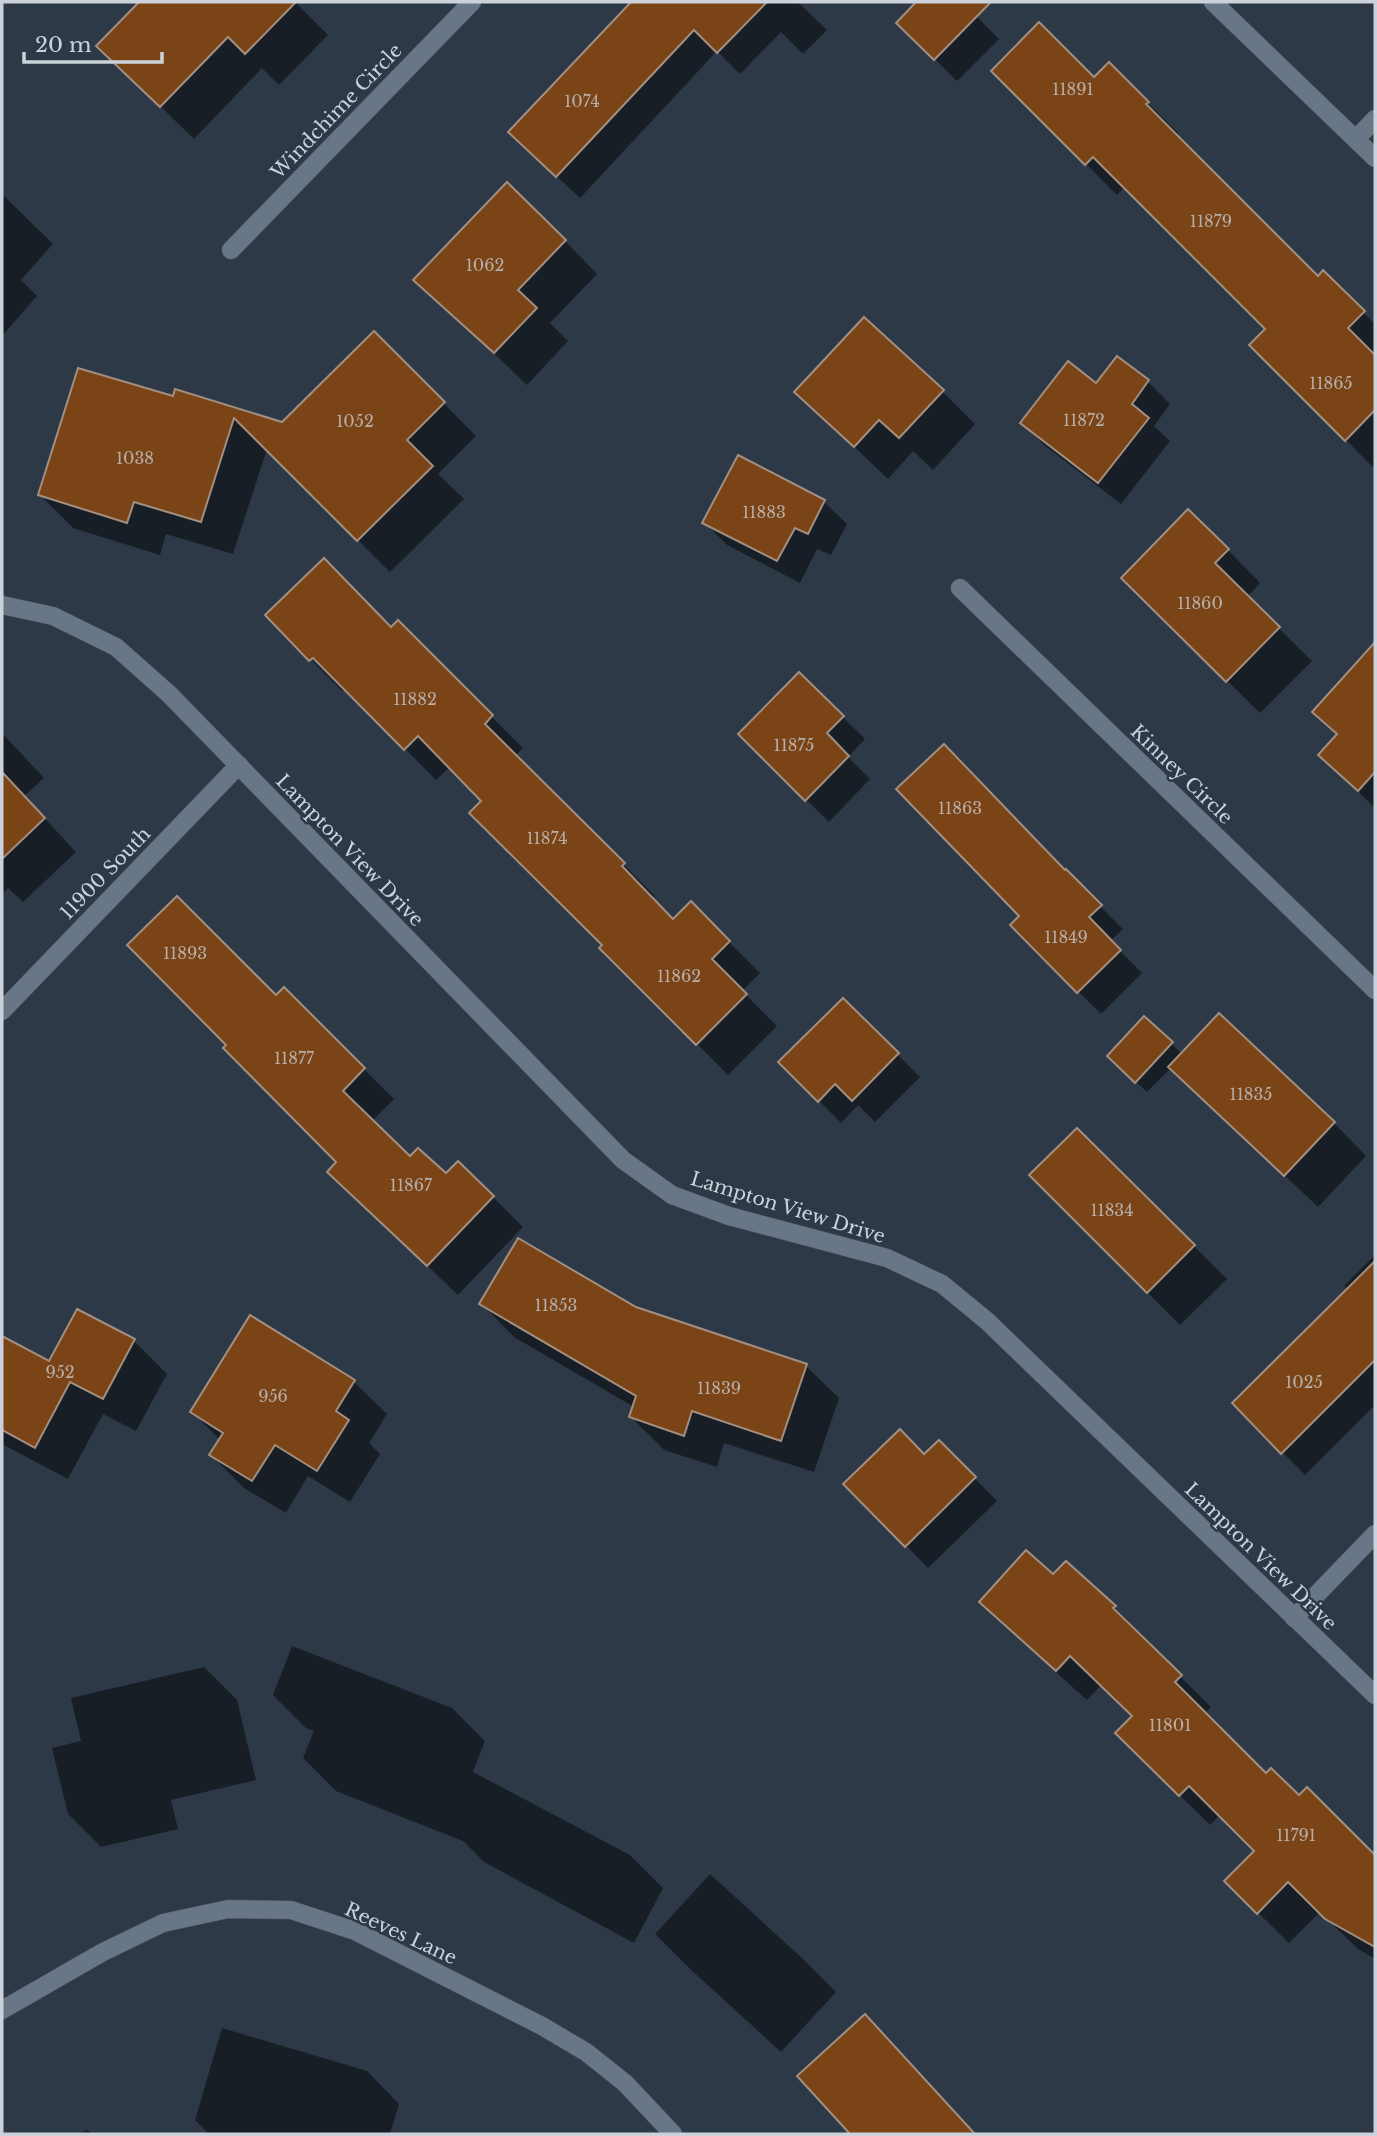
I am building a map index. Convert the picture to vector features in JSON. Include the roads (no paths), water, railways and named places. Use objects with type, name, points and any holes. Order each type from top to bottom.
[{"type":"street","name":"Windchime Circle","points":[[231,250],[472,2]]},
{"type":"street","points":[[1213,2],[1375,158]]},
{"type":"street","points":[[1356,139],[1375,119]]},
{"type":"street","name":"Kinney Circle","points":[[960,588],[1375,990]]},
{"type":"street","name":"Lampton View Drive","points":[[2,605],[53,617],[116,648],[169,694],[623,1160],[672,1195],[729,1216],[887,1258],[942,1284],[987,1321],[1375,1695]]},
{"type":"street","name":"11900 South","points":[[2,1011],[239,765]]},
{"type":"street","points":[[1294,1618],[1375,1534]]},
{"type":"street","name":"Reeves Lane","points":[[2,2010],[103,1952],[163,1923],[228,1909],[291,1910],[355,1931],[542,2026],[586,2052],[625,2083],[673,2134]]}]
